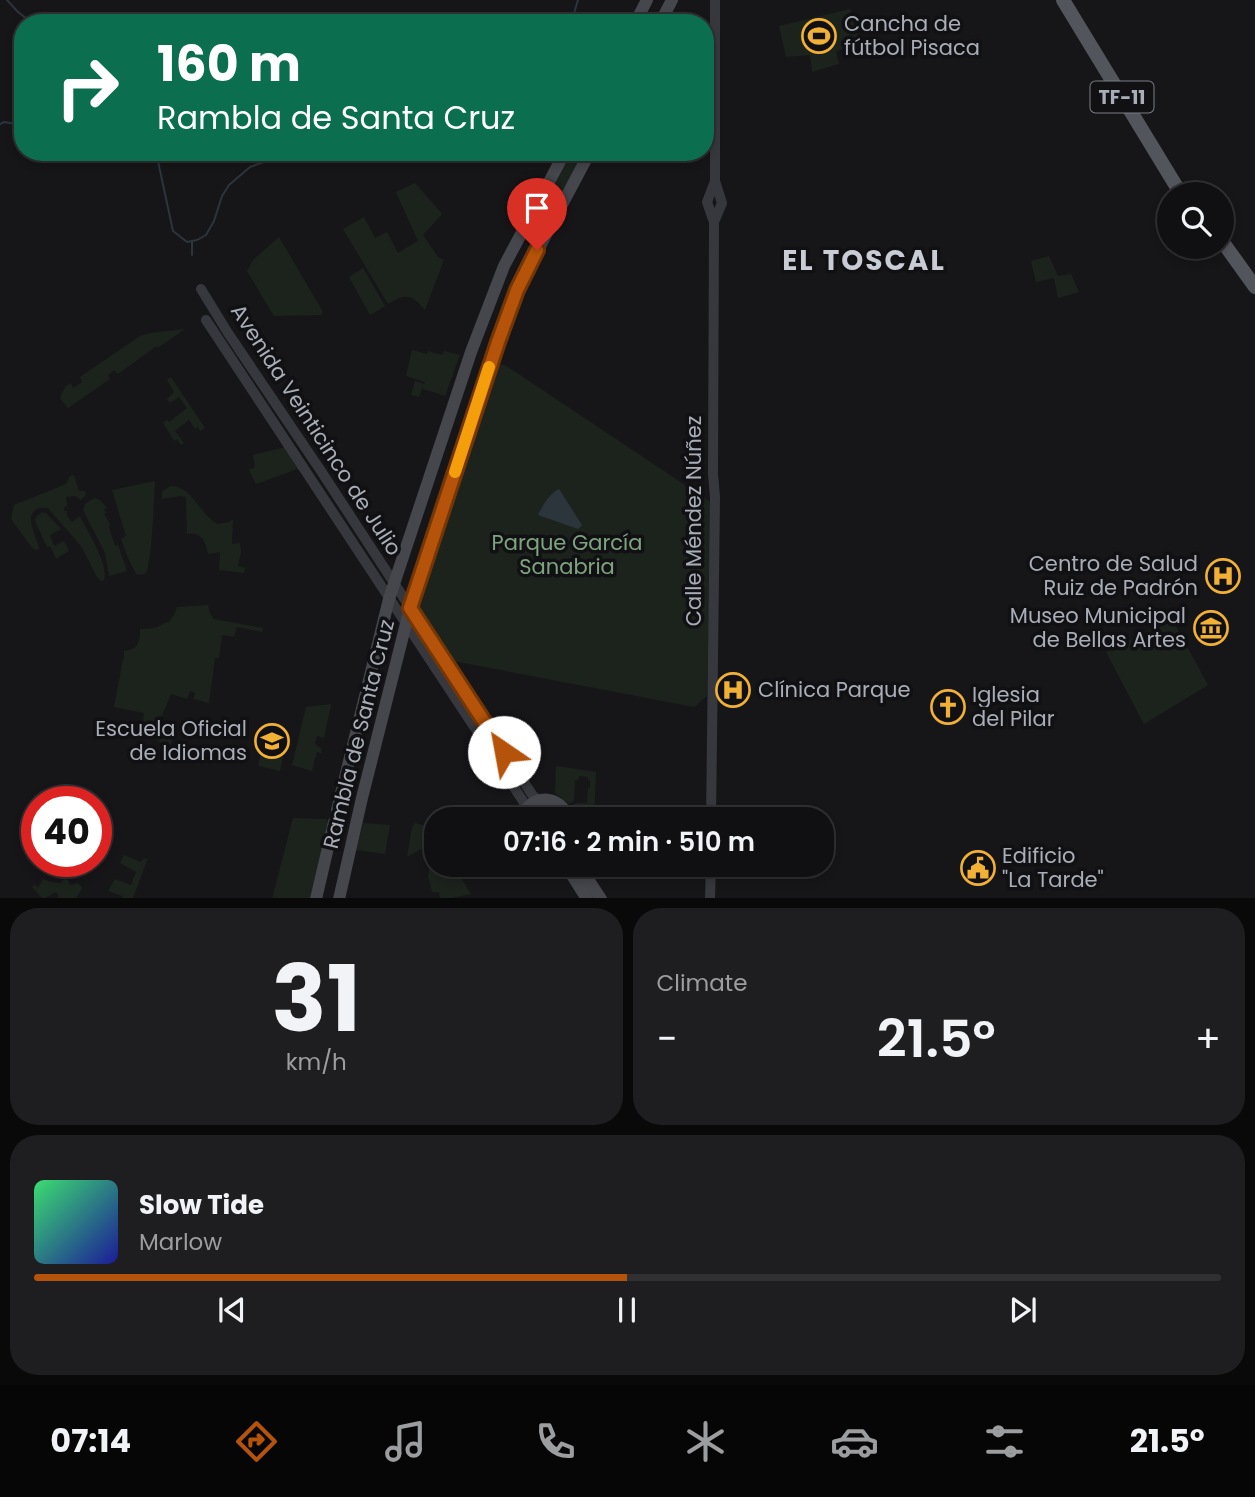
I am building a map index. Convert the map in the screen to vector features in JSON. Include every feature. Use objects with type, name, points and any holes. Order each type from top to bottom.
[{"type":"main road","name":"TF-11","points":[[1063,0],[1174,182]]},
{"type":"main road","name":"TF-11","points":[[1072,0],[1182,182]]},
{"type":"main road","name":"Rambla de Santa Cruz","points":[[316,898],[389,599],[471,352],[504,266],[560,161]]},
{"type":"main road","name":"Rambla de Santa Cruz","points":[[339,898],[410,608],[494,353],[522,280],[585,161]]},
{"type":"main road","points":[[1234,245],[1255,271]]},
{"type":"main road","points":[[1234,258],[1255,287]]},
{"type":"main road","points":[[471,352],[478,350],[494,353]]},
{"type":"main road","points":[[375,653],[388,655],[396,661]]},
{"type":"main road","points":[[530,807],[539,800],[558,803],[562,807]]},
{"type":"main road","points":[[573,877],[587,898]]},
{"type":"main road","points":[[587,877],[601,898]]},
{"type":"street","name":"Calle Méndez Núñez","points":[[711,807],[715,498],[714,222],[722,204],[715,181],[715,0]]},
{"type":"street","name":"Calle Méndez Núñez","points":[[714,222],[704,205],[715,181]]},
{"type":"street","name":"Avenida Veinticinco de Julio","points":[[201,289],[533,796],[539,800]]},
{"type":"street","name":"Avenida Veinticinco de Julio","points":[[206,320],[523,801],[523,807]]},
{"type":"street","points":[[710,877],[710,898]]},
{"type":"green space","points":[[850,9],[861,44],[836,51],[839,64],[812,72],[810,55],[786,57],[779,26]]},
{"type":"green space","points":[[564,161],[580,161],[546,225],[534,218]]},
{"type":"green space","points":[[415,183],[442,214],[423,235],[438,257],[444,260],[425,310],[408,297],[388,304],[343,229],[364,217],[375,238],[387,232],[398,253],[418,241],[396,192]]},
{"type":"green space","points":[[279,237],[323,312],[321,315],[274,316],[247,271],[253,260]]},
{"type":"green space","points":[[1049,256],[1058,276],[1071,274],[1079,292],[1058,298],[1054,278],[1036,282],[1031,261]]},
{"type":"green space","points":[[363,268],[385,306],[370,315],[349,277]]},
{"type":"green space","points":[[185,329],[118,374],[114,370],[108,375],[110,379],[68,408],[60,398],[65,387],[71,383],[73,388],[82,382],[80,377],[140,336]]},
{"type":"green space","points":[[412,350],[427,354],[428,351],[442,355],[444,351],[460,355],[445,396],[423,389],[423,385],[419,397],[411,395],[415,381],[425,382],[406,376]]},
{"type":"green space","name":"Parque García Sanabria","points":[[495,364],[505,365],[712,503],[707,696],[694,707],[448,660],[413,608]]},
{"type":"green space","points":[[171,377],[205,428],[200,431],[198,427],[195,429],[189,420],[175,431],[184,443],[181,445],[177,439],[174,441],[163,423],[167,420],[169,422],[187,408],[179,397],[170,403],[167,399],[174,392],[167,380]]},
{"type":"green space","points":[[286,447],[300,468],[256,484],[249,470],[255,467],[253,455]]},
{"type":"green space","points":[[74,475],[79,491],[85,491],[86,494],[81,500],[75,496],[66,497],[67,506],[64,511],[67,511],[72,522],[80,516],[103,565],[105,573],[104,580],[101,581],[81,546],[48,508],[39,508],[32,515],[32,528],[38,550],[33,549],[11,519],[14,505],[66,484],[70,476]]},
{"type":"green space","points":[[155,481],[148,566],[146,572],[141,575],[136,574],[121,539],[126,536],[112,490]]},
{"type":"green space","points":[[170,486],[184,490],[217,524],[233,519],[232,544],[240,543],[238,566],[245,568],[244,573],[219,570],[220,552],[208,554],[202,538],[196,534],[187,534],[186,497],[162,499],[162,492]]},
{"type":"green space","points":[[94,498],[107,508],[104,509],[104,514],[127,571],[109,576],[105,553],[83,510],[85,504]]},
{"type":"green space","points":[[42,512],[61,529],[50,535],[54,546],[64,541],[69,551],[56,559],[35,521]]},
{"type":"green space","points":[[208,605],[214,619],[263,628],[262,632],[237,627],[234,637],[222,635],[219,658],[215,658],[209,703],[193,699],[195,693],[190,691],[187,699],[171,694],[159,723],[176,728],[169,749],[142,729],[144,713],[114,707],[124,651],[137,644],[140,629],[169,622],[177,607]]},
{"type":"green space","points":[[1172,619],[1208,685],[1144,724],[1106,652]]},
{"type":"green space","points":[[331,704],[324,738],[317,736],[315,744],[322,749],[321,753],[317,752],[312,771],[292,765],[306,707]]},
{"type":"green space","points":[[266,731],[287,736],[280,771],[258,766]]},
{"type":"green space","points":[[556,766],[596,772],[595,807],[571,806],[587,803],[590,788],[588,777],[579,776],[578,780],[575,780],[574,801],[569,804],[555,793]]},
{"type":"green space","points":[[293,818],[326,819],[329,823],[312,898],[272,898]]},
{"type":"green space","points":[[363,823],[390,825],[385,854],[356,850]]},
{"type":"green space","points":[[415,823],[424,825],[424,848],[407,857]]},
{"type":"green space","points":[[124,855],[141,862],[148,858],[133,898],[122,898],[108,891],[115,879],[131,885],[136,872],[120,863]]},
{"type":"green space","points":[[428,877],[460,877],[471,894],[440,898],[439,892],[432,892]]},
{"type":"green space","points":[[43,879],[61,883],[64,879],[68,880],[70,885],[77,883],[83,887],[76,898],[57,898],[59,896],[56,892],[42,898],[32,887],[35,885],[38,888]]},
{"type":"shaded area","points":[[559,489],[582,525],[578,529],[538,515],[549,497]]},
{"type":"waterway","points":[[7,0],[21,14]]},
{"type":"waterway","points":[[574,14],[578,0]]},
{"type":"waterway","points":[[0,124],[14,124]]},
{"type":"waterway","points":[[158,161],[173,231],[187,242],[206,235],[229,185],[250,167],[266,161]]},
{"type":"waterway","points":[[192,242],[192,255]]},
{"type":"slow traffic","points":[[455,472],[489,367]]},
{"type":"place","name":"Cancha de fútbol Pisaca","points":[[819,36]]},
{"type":"place","name":"Centro de Salud Ruiz de Padrón","points":[[1223,576]]},
{"type":"place","name":"Museo Municipal de Bellas Artes","points":[[1211,628]]},
{"type":"place","name":"Clínica Parque","points":[[733,690]]},
{"type":"place","name":"Iglesia del Pilar","points":[[948,707]]},
{"type":"place","name":"Escuela Oficial de Idiomas","points":[[272,741]]},
{"type":"place","name":"Edificio \"La Tarde\"","points":[[978,868]]},
{"type":"district","name":"EL TOSCAL","points":[[864,260]]},
{"type":"route","points":[[504,752],[410,608],[486,375],[517,290],[537,250]]}]
